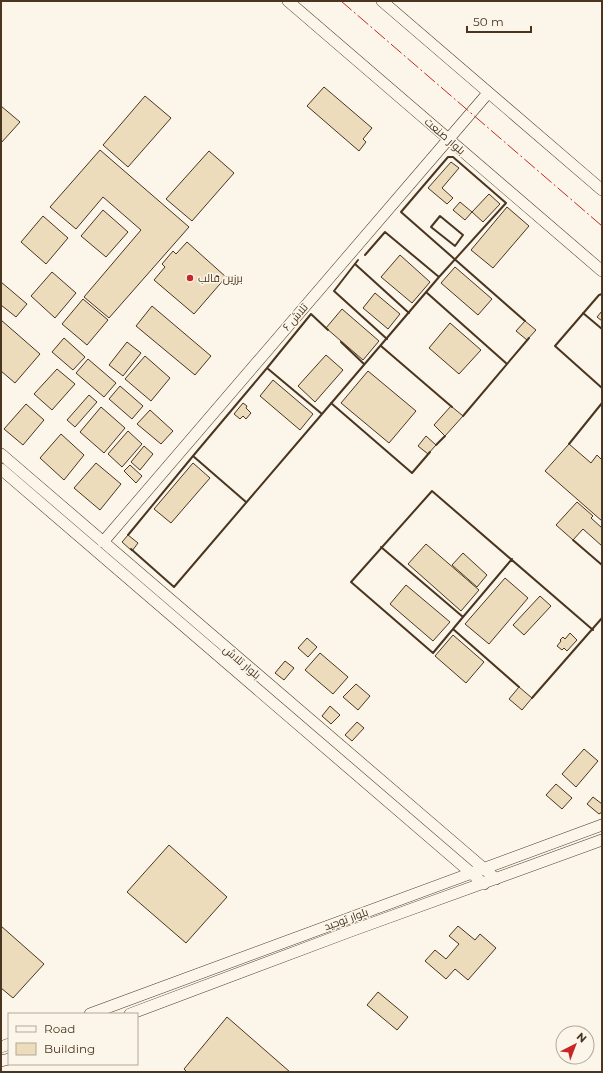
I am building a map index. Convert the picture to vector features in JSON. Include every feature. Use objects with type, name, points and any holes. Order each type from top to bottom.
[{"type":"street","name":"بلوار صنعت","points":[[288,1],[602,271]]},
{"type":"street","points":[[382,1],[602,190]]},
{"type":"street","name":"تلاش ۶","points":[[103,542],[488,93]]},
{"type":"street","name":"بلوار تلاش","points":[[1,454],[103,542],[208,640],[246,680],[484,884]]},
{"type":"street","name":"بلوار تلاش","points":[[1,469],[208,640],[254,671],[496,880]]},
{"type":"street","points":[[246,680],[254,671]]},
{"type":"street","name":"بلوار توحید","points":[[93,1013],[602,826]]},
{"type":"street","name":"بلوار توحید","points":[[133,1013],[351,931],[496,880],[602,840]]},
{"type":"street","points":[[456,861],[464,852]]},
{"type":"building","points":[[324,87],[372,128],[363,139],[366,142],[359,151],[307,106]]},
{"type":"building","points":[[145,96],[171,118],[128,167],[103,145]]},
{"type":"building","points":[[1,106],[20,122],[1,143]]},
{"type":"building","points":[[100,150],[189,227],[109,318],[84,297],[141,230],[103,197],[76,229],[50,207]]},
{"type":"building","points":[[209,151],[234,173],[192,221],[166,199]]},
{"type":"building","points":[[451,162],[459,168],[442,188],[453,198],[447,204],[428,188]]},
{"type":"building","points":[[489,194],[500,204],[483,222],[472,212]]},
{"type":"building","points":[[460,202],[472,212],[465,220],[453,210]]},
{"type":"building","points":[[507,207],[529,226],[493,268],[471,250]]},
{"type":"building","points":[[103,210],[128,232],[106,257],[81,236]]},
{"type":"building","points":[[43,216],[68,238],[46,264],[21,242]]},
{"type":"building","name":"برزین قالب","points":[[187,242],[226,277],[194,314],[154,280],[165,267],[162,264],[173,251],[176,254]]},
{"type":"building","points":[[400,255],[430,282],[412,303],[381,277]]},
{"type":"building","points":[[455,267],[492,299],[478,315],[441,283]]},
{"type":"building","points":[[52,272],[76,293],[55,318],[31,296]]},
{"type":"building","points":[[1,282],[27,304],[16,317],[1,305]]},
{"type":"building","points":[[375,293],[400,314],[388,329],[363,308]]},
{"type":"building","points":[[83,299],[108,320],[87,345],[62,324]]},
{"type":"building","points":[[152,306],[211,356],[195,375],[136,326]]},
{"type":"building","points":[[342,309],[379,341],[363,360],[326,328]]},
{"type":"building","points":[[602,311],[602,321],[597,317]]},
{"type":"building","points":[[1,320],[40,354],[15,383],[1,371]]},
{"type":"building","points":[[525,321],[536,330],[527,340],[516,331]]},
{"type":"building","points":[[450,323],[481,350],[459,374],[429,348]]},
{"type":"building","points":[[64,338],[85,357],[73,370],[52,352]]},
{"type":"building","points":[[127,342],[141,353],[123,376],[109,365]]},
{"type":"building","points":[[326,355],[343,370],[315,402],[298,386]]},
{"type":"building","points":[[145,356],[170,378],[151,401],[125,379]]},
{"type":"building","points":[[88,359],[116,383],[104,397],[76,373]]},
{"type":"building","points":[[57,369],[75,384],[52,410],[34,394]]},
{"type":"building","points":[[368,371],[416,411],[389,443],[341,403]]},
{"type":"building","points":[[273,380],[313,414],[300,430],[260,396]]},
{"type":"building","points":[[120,386],[143,406],[132,419],[109,399]]},
{"type":"building","points":[[89,395],[97,402],[75,427],[67,420]]},
{"type":"building","points":[[243,403],[247,406],[246,408],[251,413],[246,419],[243,416],[240,419],[234,414]]},
{"type":"building","points":[[26,404],[44,420],[23,445],[4,429]]},
{"type":"building","points":[[451,406],[463,416],[445,436],[434,425]]},
{"type":"building","points":[[101,407],[125,428],[104,453],[80,432]]},
{"type":"building","points":[[150,410],[173,431],[161,444],[137,424]]},
{"type":"building","points":[[128,431],[142,444],[122,467],[108,454]]},
{"type":"building","points":[[61,434],[84,455],[64,480],[40,458]]},
{"type":"building","points":[[426,436],[436,445],[428,454],[418,446]]},
{"type":"building","points":[[569,444],[591,463],[597,455],[602,460],[602,521],[545,471]]},
{"type":"building","points":[[144,446],[153,454],[140,470],[131,462]]},
{"type":"building","points":[[96,463],[121,484],[100,510],[74,488]]},
{"type":"building","points":[[193,463],[210,478],[171,523],[154,509]]},
{"type":"building","points":[[130,465],[142,476],[136,483],[124,471]]},
{"type":"building","points":[[577,502],[593,516],[591,518],[602,528],[602,546],[583,529],[573,540],[556,525]]},
{"type":"building","points":[[128,535],[138,543],[132,551],[122,542]]},
{"type":"building","points":[[426,544],[479,590],[461,611],[408,564]]},
{"type":"building","points":[[463,553],[487,575],[477,587],[452,565]]},
{"type":"building","points":[[505,578],[528,598],[489,644],[465,624]]},
{"type":"building","points":[[406,585],[450,622],[433,641],[390,604]]},
{"type":"building","points":[[540,596],[551,606],[524,635],[513,625]]},
{"type":"building","points":[[570,633],[577,640],[567,651],[564,648],[562,650],[557,646],[563,637],[565,639]]},
{"type":"building","points":[[453,635],[484,662],[466,683],[435,656]]},
{"type":"building","points":[[307,638],[317,647],[308,657],[298,648]]},
{"type":"building","points":[[320,653],[348,677],[333,694],[305,670]]},
{"type":"building","points":[[285,661],[294,668],[284,680],[275,673]]},
{"type":"building","points":[[356,684],[370,696],[358,710],[343,697]]},
{"type":"building","points":[[519,687],[532,698],[522,710],[509,699]]},
{"type":"building","points":[[330,706],[340,715],[331,724],[322,716]]},
{"type":"building","points":[[357,722],[364,728],[352,741],[345,735]]},
{"type":"building","points":[[584,749],[598,761],[576,787],[562,774]]},
{"type":"building","points":[[556,784],[572,798],[562,809],[546,795]]},
{"type":"building","points":[[593,797],[602,804],[602,812],[599,814],[587,804]]},
{"type":"building","points":[[169,845],[227,897],[186,943],[127,892]]},
{"type":"building","points":[[1,926],[44,964],[13,998],[1,988]]},
{"type":"building","points":[[458,926],[475,940],[480,934],[496,948],[468,980],[455,969],[446,979],[425,961],[435,950],[446,959],[459,944],[449,936]]},
{"type":"building","points":[[378,992],[408,1017],[397,1030],[367,1005]]},
{"type":"building","points":[[227,1017],[290,1072],[187,1072],[184,1069]]},
{"type":"wall","points":[[322,414],[439,277],[506,203],[453,157],[448,157],[401,212],[525,321]]},
{"type":"wall","points":[[440,216],[463,235],[455,246],[431,227],[440,216]]},
{"type":"wall","points":[[365,255],[385,232],[439,277]]},
{"type":"wall","points":[[358,260],[334,291],[387,339]]},
{"type":"wall","points":[[355,264],[409,313]]},
{"type":"wall","points":[[426,292],[507,364]]},
{"type":"wall","points":[[602,294],[599,295],[555,346],[602,388]]},
{"type":"wall","points":[[583,313],[602,329]]},
{"type":"wall","points":[[267,368],[311,314],[328,330]]},
{"type":"wall","points":[[463,416],[529,338]]},
{"type":"wall","points":[[341,342],[364,364]]},
{"type":"wall","points":[[381,346],[452,407]]},
{"type":"wall","points":[[131,549],[174,587],[322,414],[267,368],[193,456],[246,502]]},
{"type":"wall","points":[[331,403],[412,473],[430,452]]},
{"type":"wall","points":[[569,444],[602,403]]},
{"type":"wall","points":[[436,445],[445,436]]},
{"type":"wall","points":[[128,535],[193,456]]},
{"type":"wall","points":[[381,547],[463,617],[433,653],[351,582],[432,491],[593,630]]},
{"type":"wall","points":[[573,540],[602,565]]},
{"type":"wall","points":[[463,617],[512,559]]},
{"type":"wall","points":[[532,698],[602,618]]},
{"type":"wall","points":[[453,629],[519,687]]},
{"type":"power","points":[[341,1],[602,226]]},
{"type":"place","name":"برزین قالب","points":[[190,278]]}]
